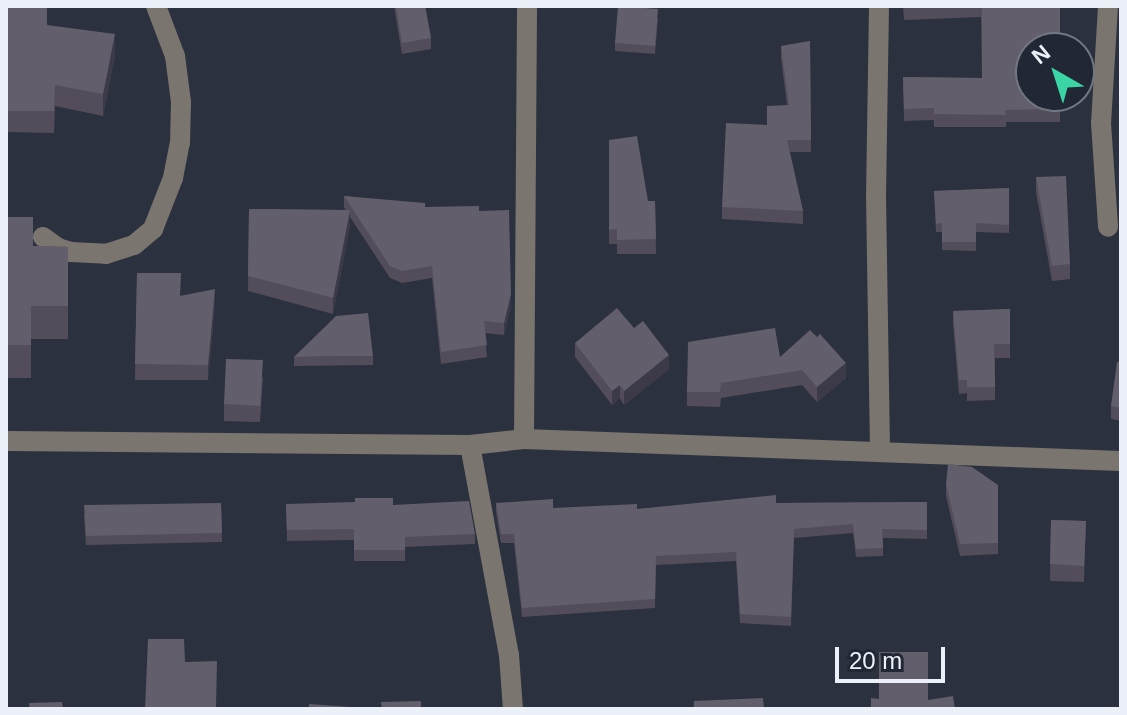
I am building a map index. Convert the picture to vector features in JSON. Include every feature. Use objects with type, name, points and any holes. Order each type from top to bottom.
[{"type":"street","points":[[43,237],[58,248],[71,252],[106,254],[134,245],[153,229],[173,178],[181,116],[175,56],[156,6]]},
{"type":"street","points":[[524,439],[527,6]]},
{"type":"street","points":[[879,6],[876,195],[880,450]]},
{"type":"street","points":[[1108,6],[1101,123],[1108,227]]},
{"type":"street","points":[[6,441],[470,445],[524,439],[1121,461]]},
{"type":"street","points":[[470,445],[509,655],[513,709]]},
{"type":"building","points":[[6,6],[47,6],[47,25],[115,34],[103,94],[55,85],[54,111],[6,111]]},
{"type":"building","points":[[396,6],[425,6],[431,38],[402,43]]},
{"type":"building","points":[[618,6],[658,9],[655,46],[615,43]]},
{"type":"building","points":[[904,6],[945,6],[904,8]]},
{"type":"building","points":[[982,6],[1060,6],[1060,32],[1015,32],[1015,110],[1005,110],[1006,115],[934,114],[934,108],[904,109],[903,77],[982,78]]},
{"type":"building","points":[[810,41],[811,140],[787,140],[803,211],[722,207],[726,123],[767,125],[767,106],[789,105],[781,46]]},
{"type":"building","points":[[637,136],[648,201],[655,201],[656,239],[617,240],[617,229],[609,230],[609,140]]},
{"type":"building","points":[[1066,176],[1070,264],[1052,266],[1036,177]]},
{"type":"building","points":[[1009,188],[1009,225],[976,223],[976,242],[942,242],[942,223],[936,224],[934,191]]},
{"type":"building","points":[[344,196],[425,203],[425,207],[479,206],[479,211],[509,210],[511,294],[504,323],[484,321],[487,345],[441,352],[432,266],[402,271],[390,266]]},
{"type":"building","points":[[249,209],[350,210],[333,298],[248,276]]},
{"type":"building","points":[[6,217],[33,217],[33,246],[68,247],[68,306],[31,306],[31,345],[6,345]]},
{"type":"building","points":[[137,273],[181,273],[180,296],[215,289],[208,365],[135,364]]},
{"type":"building","points":[[617,308],[634,328],[643,321],[669,355],[624,391],[620,385],[612,391],[575,343]]},
{"type":"building","points":[[1010,309],[1010,344],[994,344],[995,387],[967,387],[967,380],[959,380],[953,311]]},
{"type":"building","points":[[368,313],[373,356],[294,357],[336,316]]},
{"type":"building","points":[[775,328],[780,357],[810,330],[817,337],[820,334],[846,363],[817,387],[802,370],[721,383],[720,392],[687,392],[688,342]]},
{"type":"building","points":[[226,359],[263,360],[260,406],[224,404]]},
{"type":"building","points":[[1117,362],[1121,362],[1121,408],[1111,406]]},
{"type":"building","points":[[948,464],[972,467],[998,485],[998,543],[960,544],[946,484]]},
{"type":"building","points":[[776,495],[776,503],[927,502],[927,530],[882,529],[883,548],[856,549],[853,524],[794,529],[791,617],[740,614],[736,552],[656,556],[655,599],[522,608],[514,534],[501,534],[496,503],[553,499],[553,508],[637,504],[637,509]]},
{"type":"building","points":[[355,498],[393,498],[393,505],[469,501],[475,534],[405,537],[405,550],[354,550],[354,529],[287,530],[286,504],[355,502]]},
{"type":"building","points":[[221,503],[222,533],[86,536],[84,505]]},
{"type":"building","points":[[1051,520],[1086,521],[1084,566],[1050,564]]},
{"type":"building","points":[[148,639],[184,639],[185,662],[217,661],[216,709],[145,709]]},
{"type":"building","points":[[879,652],[928,652],[928,700],[953,696],[955,709],[871,709],[871,698],[879,699]]},
{"type":"building","points":[[763,698],[764,709],[694,709],[694,701]]},
{"type":"building","points":[[421,701],[421,709],[382,709],[381,702]]},
{"type":"building","points":[[62,702],[63,709],[30,709],[29,703]]},
{"type":"building","points":[[309,704],[379,709],[309,709]]}]
